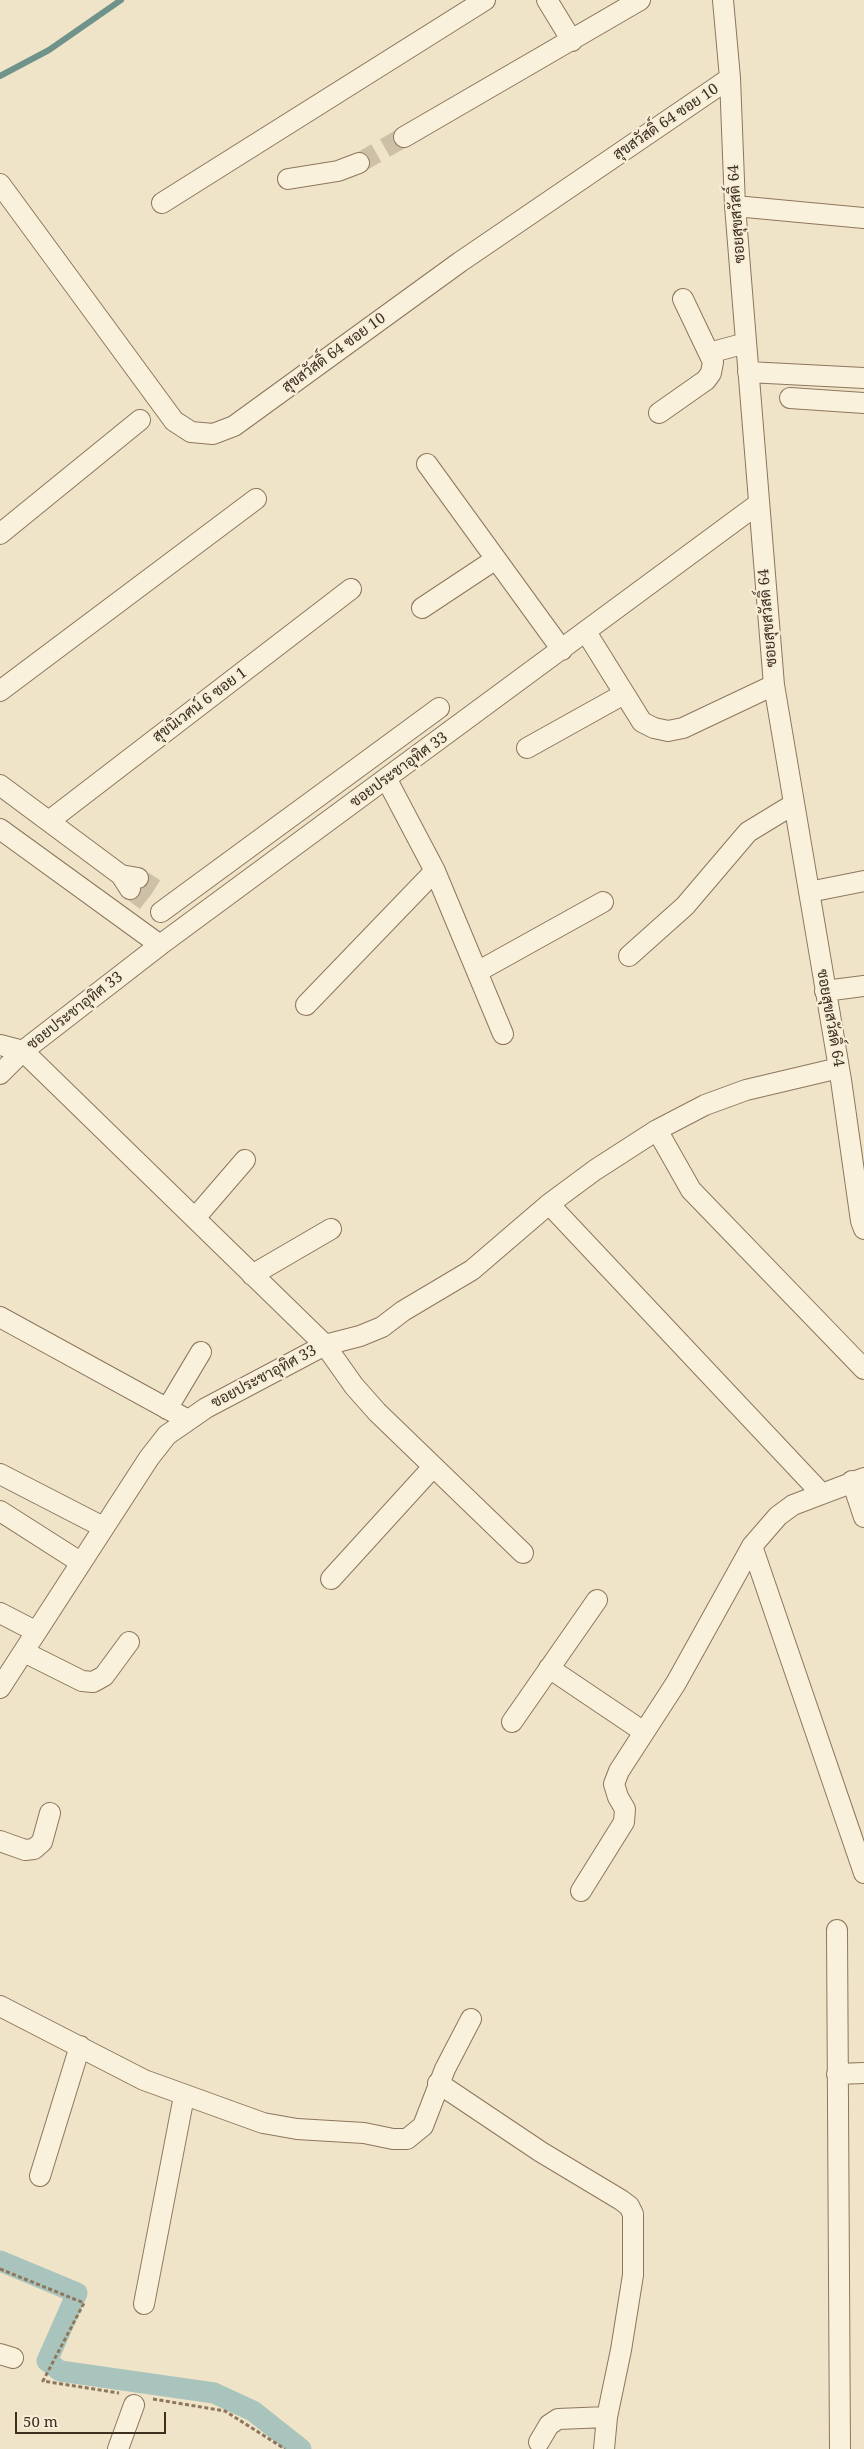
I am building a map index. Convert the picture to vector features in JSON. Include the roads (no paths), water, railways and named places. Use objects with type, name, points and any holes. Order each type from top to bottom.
[{"type":"street","points":[[162,203],[485,0]]},
{"type":"street","points":[[547,0],[572,41]]},
{"type":"street","points":[[404,137],[640,0]]},
{"type":"street","name":"ซอยสุขสวัสดิ์ 64","points":[[723,0],[723,22],[730,78],[735,206],[774,685],[826,991],[861,1221],[864,1229]]},
{"type":"street","name":"สุขสวัสดิ์ 64 ซอย 10","points":[[2,192],[174,421],[191,432],[213,434],[234,426],[460,262],[730,78]]},
{"type":"street","points":[[288,179],[338,171],[359,163]]},
{"type":"street","points":[[735,206],[864,218]]},
{"type":"street","points":[[659,413],[706,380],[711,373],[713,362],[683,298]]},
{"type":"street","points":[[709,353],[746,343]]},
{"type":"street","points":[[748,372],[864,378]]},
{"type":"street","points":[[790,398],[864,403]]},
{"type":"street","points":[[0,534],[140,420]]},
{"type":"street","points":[[427,464],[562,650]]},
{"type":"street","points":[[0,691],[256,499]]},
{"type":"street","name":"ซอยประชาอุทิศ 33","points":[[0,1688],[103,1527],[149,1458],[167,1435],[188,1420],[325,1345],[23,1051],[160,945],[387,780],[758,504]]},
{"type":"street","points":[[422,608],[496,559]]},
{"type":"street","name":"สุขนิเวศน์ 6 ซอย 1","points":[[49,821],[351,589]]},
{"type":"street","points":[[586,632],[642,722],[654,728],[668,731],[683,728],[774,685]]},
{"type":"street","points":[[527,748],[624,694]]},
{"type":"street","points":[[190,924],[161,903],[439,708]]},
{"type":"street","points":[[387,780],[435,872],[503,1034]]},
{"type":"street","points":[[0,785],[130,881]]},
{"type":"street","points":[[629,956],[685,906],[748,832],[794,804]]},
{"type":"street","points":[[0,829],[160,945]]},
{"type":"street","points":[[306,1005],[435,872]]},
{"type":"street","points":[[808,892],[864,881]]},
{"type":"street","points":[[477,972],[603,902]]},
{"type":"street","points":[[826,991],[864,986]]},
{"type":"street","points":[[0,1045],[23,1051]]},
{"type":"street","points":[[0,1074],[23,1051]]},
{"type":"street","points":[[523,1553],[377,1412],[354,1386],[325,1345],[360,1336],[382,1327],[403,1311],[472,1270],[549,1204],[595,1170],[657,1130],[705,1105],[740,1092],[838,1068]]},
{"type":"street","points":[[657,1130],[691,1190],[864,1369]]},
{"type":"street","points":[[194,1218],[245,1160]]},
{"type":"street","points":[[549,1204],[821,1493]]},
{"type":"street","points":[[252,1275],[331,1230]]},
{"type":"street","points":[[0,1317],[188,1420]]},
{"type":"street","points":[[167,1409],[201,1352]]},
{"type":"street","points":[[331,1579],[433,1467]]},
{"type":"street","points":[[0,1474],[103,1527]]},
{"type":"street","points":[[580,1891],[624,1822],[625,1809],[618,1797],[614,1784],[619,1771],[676,1683],[752,1546],[778,1516],[793,1505],[858,1479],[864,1517]]},
{"type":"street","points":[[0,1511],[80,1562]]},
{"type":"street","points":[[752,1546],[864,1873]]},
{"type":"street","points":[[512,1722],[597,1600]]},
{"type":"street","points":[[0,1613],[35,1631]]},
{"type":"street","points":[[24,1652],[82,1681],[93,1682],[104,1676],[129,1642]]},
{"type":"street","points":[[549,1668],[644,1732]]},
{"type":"street","points":[[0,1841],[25,1850],[34,1849],[42,1842],[50,1814]]},
{"type":"street","points":[[837,1930],[840,2449]]},
{"type":"street","points":[[0,2006],[144,2080],[263,2123],[296,2129],[364,2133],[392,2139],[407,2139],[423,2126],[438,2083],[471,2019]]},
{"type":"street","points":[[40,2176],[80,2046]]},
{"type":"street","points":[[838,2074],[864,2073]]},
{"type":"street","points":[[438,2083],[541,2152],[621,2200],[629,2206],[633,2214],[633,2275],[621,2350],[607,2417],[604,2449]]},
{"type":"street","points":[[144,2304],[184,2096]]},
{"type":"street","points":[[118,2449],[137,2399]]},
{"type":"street","points":[[539,2442],[549,2425],[558,2419],[607,2417]]},
{"type":"waterway","points":[[0,76],[49,50],[121,0]]},
{"type":"waterway","points":[[0,2261],[77,2293],[47,2361],[60,2371],[214,2393],[253,2411],[301,2449]]},
{"type":"tunnel","points":[[359,163],[404,137]]},
{"type":"tunnel","points":[[138,878],[160,892]]},
{"type":"tunnel","points":[[130,889],[151,905]]}]
